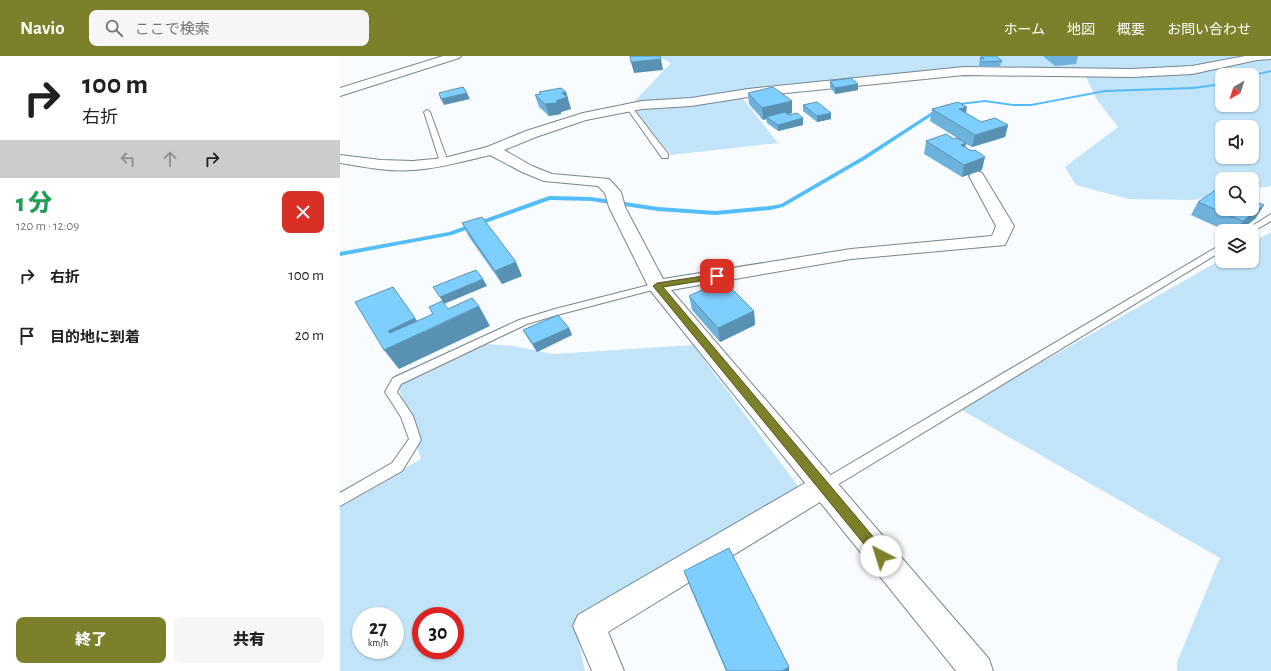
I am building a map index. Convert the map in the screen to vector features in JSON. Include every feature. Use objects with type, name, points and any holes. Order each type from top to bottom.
[{"type":"street","points":[[340,92],[455,56]]},
{"type":"street","points":[[340,159],[381,165],[413,166],[444,162],[492,150],[531,134],[583,117],[642,105],[691,102],[748,93],[925,74],[964,72],[1132,73],[1192,70],[1257,57],[1271,56]]},
{"type":"street","points":[[492,150],[527,169],[549,178],[602,182],[615,200],[657,286],[977,671]]},
{"type":"street","points":[[657,286],[851,254],[921,246],[999,241],[1005,226],[977,176]]},
{"type":"street","points":[[608,671],[589,626],[824,486]]},
{"type":"lane","points":[[629,108],[665,156]]},
{"type":"lane","points":[[427,112],[444,162]]},
{"type":"lane","points":[[1259,224],[1271,217]]},
{"type":"lane","points":[[824,486],[1215,251]]},
{"type":"lane","points":[[340,500],[397,467],[415,440],[407,416],[391,392],[397,381],[523,322],[555,312],[657,286]]},
{"type":"shaded area","points":[[657,56],[1271,56],[1271,186],[1259,188],[1259,172],[1215,172],[1215,196],[1192,200],[1129,199],[1076,185],[1065,167],[1118,127],[1097,100],[1086,77],[1057,72],[946,70],[740,95],[778,143],[671,155],[629,107],[671,63]]},
{"type":"shaded area","points":[[1271,232],[1271,671],[1177,671],[1177,662],[1220,558],[960,409],[1215,263],[1215,268],[1259,268],[1259,238]]},
{"type":"shaded area","points":[[471,343],[513,346],[553,354],[693,345],[798,486],[577,634],[585,671],[340,671],[340,503],[421,459],[395,375]]},
{"type":"building","points":[[630,56],[660,56],[661,59],[631,62]]},
{"type":"building","points":[[981,56],[996,56],[1002,61],[981,62],[980,58],[984,59]]},
{"type":"building","points":[[851,78],[858,84],[835,88],[830,81]]},
{"type":"building","points":[[463,87],[467,93],[441,99],[439,93]]},
{"type":"building","points":[[773,87],[792,101],[762,108],[748,93]]},
{"type":"building","points":[[561,88],[566,92],[562,93],[567,97],[556,101],[558,103],[545,104],[535,95],[541,94],[539,92]]},
{"type":"building","points":[[817,102],[831,113],[817,116],[803,105]]},
{"type":"building","points":[[958,102],[967,107],[959,109],[981,122],[995,118],[1008,125],[975,135],[932,109]]},
{"type":"building","points":[[785,112],[789,115],[797,113],[803,118],[778,125],[766,117]]},
{"type":"building","points":[[946,134],[954,139],[957,138],[966,143],[961,145],[972,151],[975,150],[985,157],[964,165],[926,141]]},
{"type":"building","points":[[1215,190],[1215,209],[1198,202]]},
{"type":"building","points":[[1259,203],[1264,205],[1259,209]]},
{"type":"building","points":[[1231,216],[1250,216],[1243,221]]},
{"type":"building","points":[[482,217],[516,262],[495,271],[462,223]]},
{"type":"building","points":[[476,270],[483,279],[440,297],[433,287]]},
{"type":"building","points":[[723,280],[754,311],[718,328],[689,296]]},
{"type":"building","points":[[393,287],[415,318],[388,331],[390,333],[433,314],[429,307],[442,301],[448,309],[472,298],[479,306],[384,350],[355,302]]},
{"type":"building","points":[[558,315],[569,328],[533,344],[523,330]]},
{"type":"building","points":[[729,548],[789,667],[782,671],[727,671],[684,571]]},
{"type":"waterway","points":[[1259,74],[1271,71]]},
{"type":"waterway","points":[[951,105],[985,101],[1013,105],[1031,105],[1105,91],[1193,88],[1215,85]]},
{"type":"waterway","points":[[340,254],[450,234],[549,198],[591,199],[658,209],[715,213],[770,208],[783,205],[864,158],[940,109]]},
{"type":"route","points":[[717,276],[657,286],[881,556]]}]
